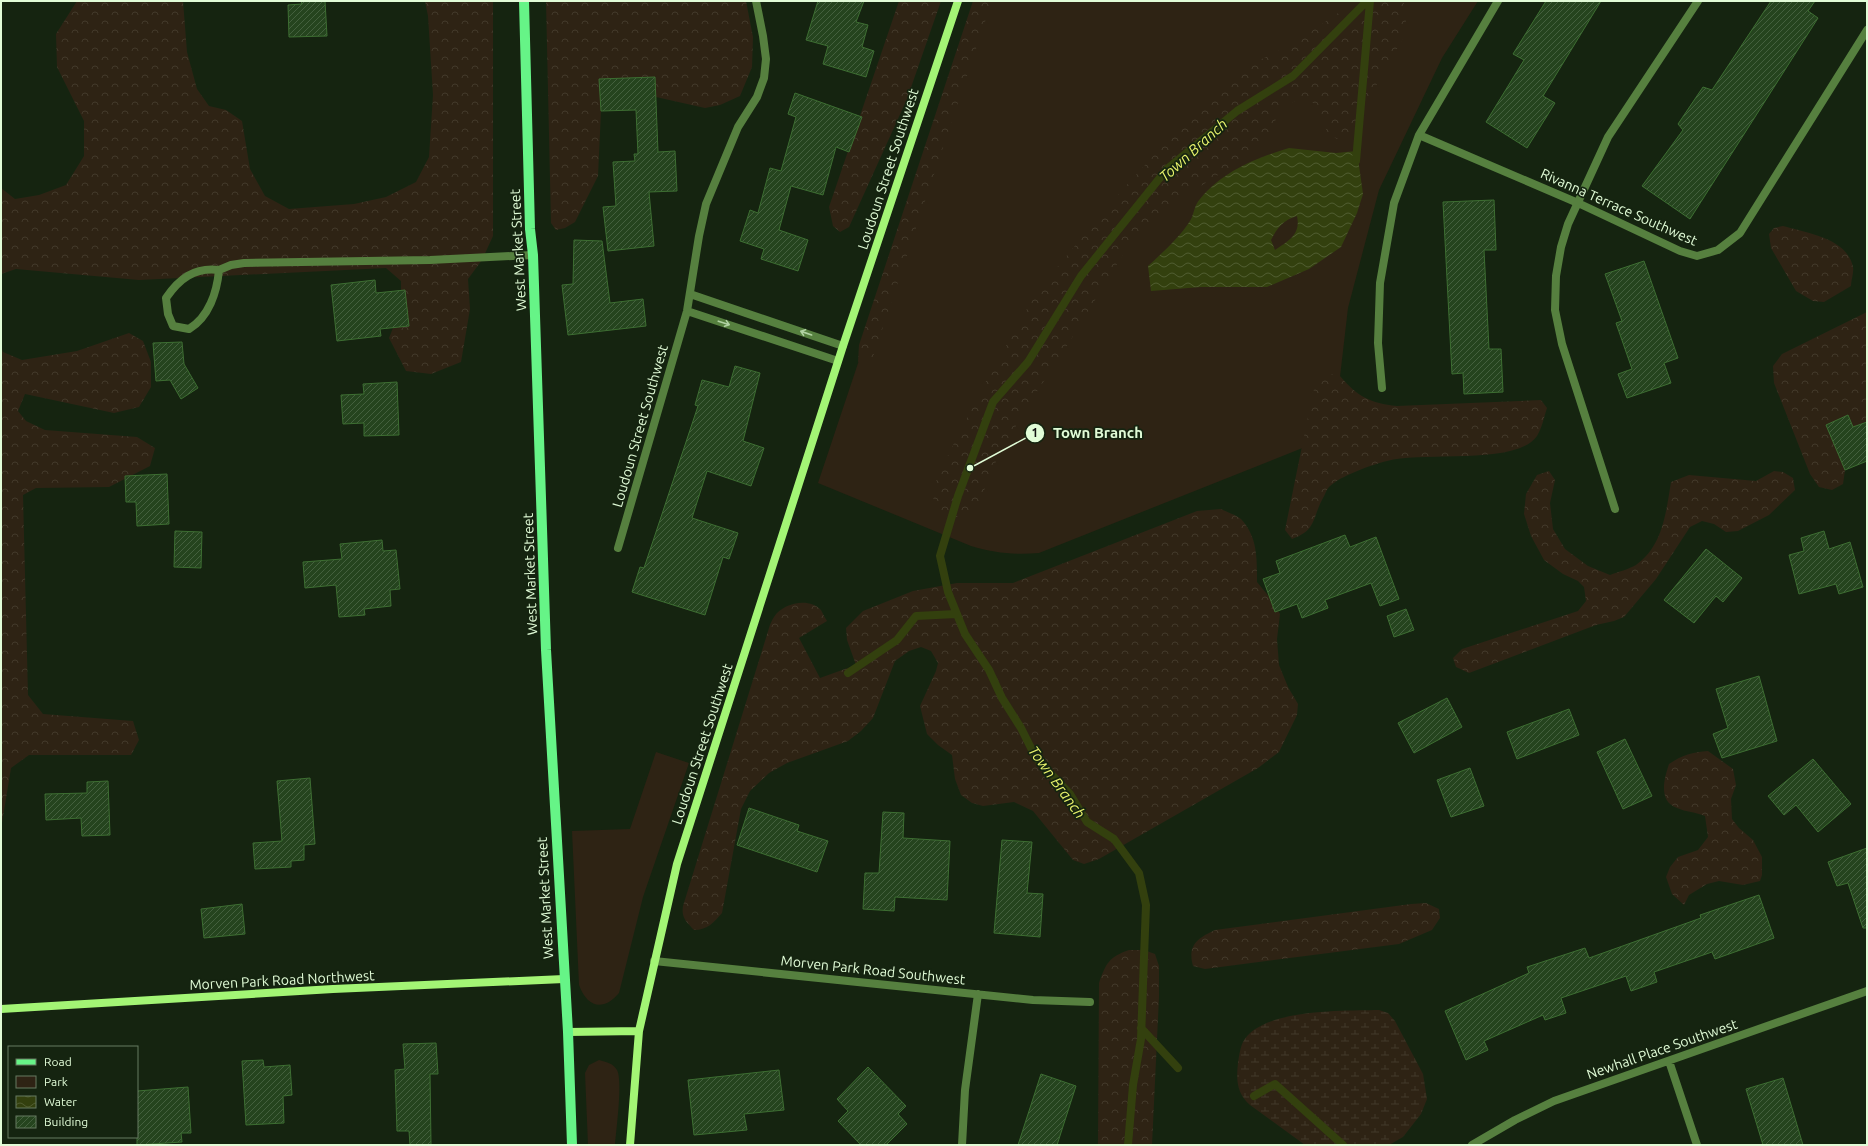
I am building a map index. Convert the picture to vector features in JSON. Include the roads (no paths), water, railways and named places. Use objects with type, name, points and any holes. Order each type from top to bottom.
[{"type":"main road","name":"West Market Street","points":[[524,1],[530,229],[533,255],[546,650],[568,1032],[572,1145]]},
{"type":"main road","name":"Loudoun Street Southwest","points":[[630,1145],[639,1031],[677,864],[838,361],[958,1]]},
{"type":"main road","name":"Morven Park Road Northwest","points":[[1,1008],[333,989],[564,979]]},
{"type":"main road","points":[[568,1032],[639,1031]]},
{"type":"street","name":"Loudoun Street Southwest","points":[[618,548],[687,311],[699,236],[706,204],[738,127],[757,98],[764,78],[766,59],[756,1]]},
{"type":"street","points":[[1382,388],[1378,343],[1380,283],[1394,203],[1419,135],[1498,1]]},
{"type":"street","points":[[1615,509],[1562,344],[1555,310],[1556,276],[1561,247],[1578,203],[1608,136],[1698,1]]},
{"type":"street","name":"Rivanna Terrace Southwest","points":[[1419,135],[1578,203],[1680,251],[1697,256],[1718,250],[1740,233],[1867,30]]},
{"type":"street","points":[[219,270],[207,312],[189,329],[173,326],[168,314],[166,298],[175,284],[199,271],[219,270],[231,265],[244,263],[430,260],[533,255]]},
{"type":"street","points":[[690,294],[843,346]]},
{"type":"street","points":[[687,311],[838,361]]},
{"type":"street","name":"Morven Park Road Southwest","points":[[654,961],[1033,1000],[1090,1002]]},
{"type":"street","name":"Newhall Place Southwest","points":[[1472,1145],[1515,1120],[1554,1101],[1606,1081],[1669,1061],[1867,991]]},
{"type":"street","points":[[962,1145],[965,1090],[978,994]]},
{"type":"street","points":[[1669,1061],[1696,1145]]},
{"type":"water","points":[[1289,148],[1336,153],[1357,151],[1363,194],[1357,213],[1341,247],[1309,269],[1267,287],[1201,287],[1151,291],[1148,266],[1186,227],[1191,219],[1196,204],[1209,189],[1230,173],[1252,161]],"holes":[[[1297,216],[1298,222],[1293,236],[1275,250],[1271,240],[1278,228],[1284,222]]]},
{"type":"waterway","name":"Town Branch","points":[[1128,1145],[1133,1085],[1141,1039],[1146,905],[1139,873],[1114,839],[1087,822],[1070,794],[1036,758],[1021,728],[1002,698],[989,670],[965,634],[948,592],[940,556],[958,496],[993,402],[1028,362],[1081,276],[1167,169],[1237,111],[1293,76],[1367,1]]},
{"type":"waterway","points":[[1356,161],[1370,1]]},
{"type":"waterway","points":[[848,673],[897,640],[916,616],[956,614]]},
{"type":"waterway","points":[[1141,1028],[1178,1068]]},
{"type":"waterway","points":[[1254,1096],[1275,1084],[1343,1145]]},
{"type":"place","name":"Town Branch","points":[[970,468]]}]
